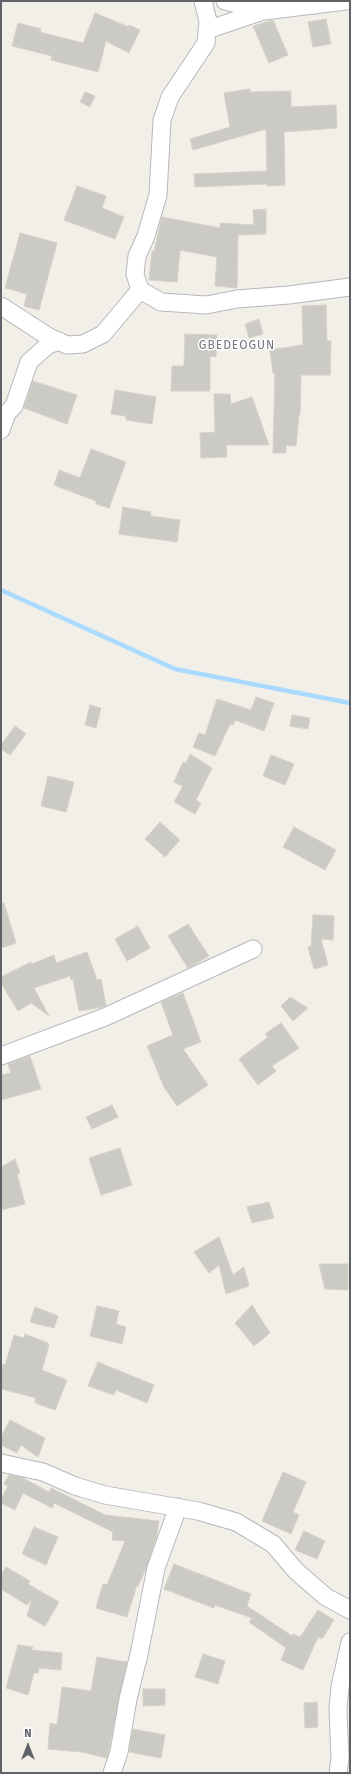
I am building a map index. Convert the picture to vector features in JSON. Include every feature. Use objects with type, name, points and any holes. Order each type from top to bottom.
[{"type":"street","points":[[203,1],[208,21],[206,43],[170,97],[162,120],[158,195],[146,236],[136,256],[135,274],[140,290],[161,302],[206,305],[237,299],[289,295],[350,287]]},
{"type":"street","points":[[225,1],[264,11]]},
{"type":"street","points":[[207,30],[264,11],[346,1]]},
{"type":"street","points":[[1,306],[49,337],[67,344],[83,344],[103,334],[140,290]]},
{"type":"street","points":[[1,430],[7,413],[14,406],[29,362],[48,345],[59,341]]},
{"type":"street","points":[[1,1056],[104,1017],[253,949]]},
{"type":"street","points":[[1,1463],[43,1472],[75,1486],[105,1495],[178,1507],[236,1522],[273,1544],[296,1571],[326,1597],[350,1610]]},
{"type":"street","points":[[112,1773],[119,1752],[128,1699],[139,1654],[156,1568],[178,1507]]},
{"type":"street","points":[[338,1773],[340,1758],[338,1709],[340,1687],[350,1642]]},
{"type":"building","points":[[95,13],[140,30],[129,53],[106,41],[98,72],[51,60],[52,56],[12,46],[18,23],[41,29],[40,32],[83,43]]},
{"type":"building","points":[[326,19],[331,44],[313,47],[308,22]]},
{"type":"building","points":[[273,20],[288,55],[269,63],[253,26]]},
{"type":"building","points":[[250,89],[250,92],[291,91],[291,107],[336,105],[337,128],[284,132],[285,185],[267,186],[267,184],[195,187],[194,174],[267,171],[266,129],[193,150],[190,139],[230,127],[224,93]]},
{"type":"building","points":[[85,92],[95,96],[90,107],[80,102]]},
{"type":"building","points":[[77,186],[106,196],[102,208],[124,217],[115,239],[64,220]]},
{"type":"building","points":[[266,209],[266,234],[238,235],[237,288],[215,286],[217,257],[180,250],[177,282],[149,280],[152,251],[154,251],[162,217],[220,228],[220,223],[254,225],[253,210]]},
{"type":"building","points":[[20,233],[57,243],[39,310],[24,306],[27,294],[5,288]]},
{"type":"building","points":[[326,305],[327,341],[331,341],[330,375],[301,375],[300,415],[296,446],[286,445],[286,453],[273,453],[275,373],[273,373],[270,350],[303,345],[302,306]]},
{"type":"building","points":[[259,319],[263,334],[249,338],[245,324]]},
{"type":"building","points":[[185,334],[217,335],[216,357],[210,356],[210,391],[171,391],[172,366],[184,366]]},
{"type":"building","points":[[33,381],[77,395],[67,424],[24,408]]},
{"type":"building","points":[[115,390],[156,397],[152,424],[126,420],[126,416],[111,414]]},
{"type":"building","points":[[214,394],[230,394],[231,404],[252,397],[269,445],[226,445],[227,457],[201,458],[200,433],[215,432]]},
{"type":"building","points":[[91,449],[126,462],[109,508],[96,504],[96,501],[54,485],[59,470],[80,478]]},
{"type":"building","points":[[123,507],[151,512],[150,516],[180,520],[177,542],[119,534]]},
{"type":"building","points":[[256,697],[274,703],[264,731],[235,720],[233,725],[230,724],[215,756],[193,747],[199,733],[205,735],[217,699],[251,710]]},
{"type":"building","points":[[90,705],[101,708],[96,728],[85,725]]},
{"type":"building","points":[[292,715],[310,718],[308,729],[290,726]]},
{"type":"building","points":[[15,726],[26,734],[10,755],[1,749],[1,745]]},
{"type":"building","points":[[190,754],[212,768],[196,800],[201,803],[195,814],[174,802],[183,786],[174,782],[183,762],[186,763]]},
{"type":"building","points":[[271,755],[294,764],[285,785],[263,776]]},
{"type":"building","points":[[48,776],[74,782],[66,812],[41,806]]},
{"type":"building","points":[[160,822],[180,840],[165,857],[145,839]]},
{"type":"building","points":[[294,827],[336,850],[325,870],[283,847]]},
{"type":"building","points":[[1,903],[4,903],[16,943],[1,948]]},
{"type":"building","points":[[313,915],[334,916],[333,940],[321,939],[328,965],[314,969],[308,947],[311,946]]},
{"type":"building","points":[[188,924],[209,956],[188,968],[168,936]]},
{"type":"building","points":[[138,926],[150,948],[127,961],[115,939]]},
{"type":"building","points":[[87,952],[97,980],[101,979],[106,1006],[79,1011],[73,979],[71,980],[70,976],[34,988],[49,1016],[31,1003],[18,1011],[1,983],[1,977],[31,962],[32,964],[54,955],[56,963]]},
{"type":"building","points":[[183,993],[201,1042],[183,1049],[208,1085],[177,1106],[164,1087],[147,1046],[173,1035],[161,1002]]},
{"type":"building","points":[[290,997],[308,1008],[293,1021],[281,1006]]},
{"type":"building","points":[[281,1023],[299,1048],[272,1066],[276,1071],[258,1085],[239,1059],[268,1037],[265,1034]]},
{"type":"building","points":[[30,1056],[41,1089],[1,1100],[1,1075],[11,1073],[8,1064]]},
{"type":"building","points":[[112,1105],[118,1117],[92,1129],[86,1117]]},
{"type":"building","points":[[120,1148],[132,1185],[101,1195],[89,1158]]},
{"type":"building","points":[[15,1159],[20,1173],[17,1174],[25,1204],[1,1210],[1,1167]]},
{"type":"building","points":[[269,1202],[274,1218],[252,1223],[247,1207]]},
{"type":"building","points":[[219,1237],[233,1275],[244,1267],[249,1286],[226,1294],[219,1265],[209,1273],[194,1252]]},
{"type":"building","points":[[319,1264],[348,1264],[348,1290],[325,1289]]},
{"type":"building","points":[[252,1305],[270,1333],[254,1346],[235,1323]]},
{"type":"building","points":[[97,1306],[119,1311],[116,1324],[126,1327],[122,1344],[90,1336]]},
{"type":"building","points":[[35,1307],[58,1316],[54,1328],[30,1322]]},
{"type":"building","points":[[25,1334],[48,1343],[47,1344],[49,1345],[42,1370],[67,1380],[55,1410],[35,1403],[36,1398],[1,1389],[1,1364],[5,1365],[14,1335],[24,1338]]},
{"type":"building","points":[[98,1362],[154,1385],[147,1403],[116,1390],[114,1395],[88,1386]]},
{"type":"building","points":[[10,1420],[45,1438],[38,1457],[21,1445],[17,1453],[1,1445],[1,1437]]},
{"type":"building","points":[[283,1472],[306,1482],[293,1512],[299,1515],[291,1534],[262,1521]]},
{"type":"building","points":[[9,1475],[21,1477],[49,1492],[51,1488],[105,1515],[159,1521],[157,1535],[146,1569],[138,1586],[137,1585],[127,1617],[96,1608],[103,1584],[107,1585],[125,1541],[112,1540],[113,1532],[54,1503],[52,1508],[23,1493],[15,1510],[1,1503],[1,1499],[8,1486],[4,1484]]},
{"type":"building","points":[[34,1527],[58,1537],[46,1565],[22,1554]]},
{"type":"building","points":[[304,1531],[325,1541],[317,1559],[295,1550]]},
{"type":"building","points":[[174,1564],[251,1594],[247,1606],[292,1636],[293,1634],[300,1637],[318,1610],[334,1620],[322,1639],[318,1637],[303,1670],[281,1660],[286,1648],[249,1622],[252,1618],[215,1605],[214,1608],[164,1589]]},
{"type":"building","points":[[6,1567],[30,1581],[28,1584],[59,1602],[45,1626],[27,1616],[32,1598],[27,1605],[1,1589],[1,1575]]},
{"type":"building","points":[[18,1645],[33,1647],[31,1650],[62,1653],[61,1670],[39,1668],[38,1673],[34,1673],[28,1695],[6,1688]]},
{"type":"building","points":[[203,1654],[225,1661],[218,1684],[195,1677]]},
{"type":"building","points":[[97,1657],[127,1662],[107,1758],[81,1752],[48,1749],[50,1723],[57,1725],[62,1687],[91,1691]]},
{"type":"building","points":[[143,1689],[165,1689],[165,1705],[143,1706]]},
{"type":"building","points":[[317,1702],[318,1727],[305,1728],[304,1703]]},
{"type":"building","points":[[133,1729],[165,1735],[161,1758],[129,1752]]},
{"type":"waterway","points":[[1,590],[175,669],[350,703]]},
{"type":"district","name":"GBEDEOGUN","points":[[237,346]]}]
